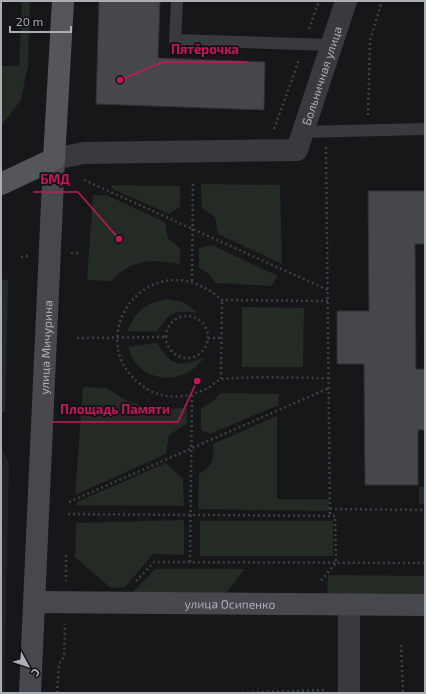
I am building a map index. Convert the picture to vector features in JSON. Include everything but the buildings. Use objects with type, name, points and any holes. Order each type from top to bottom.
[{"type":"main road","name":"улица Мичурина","points":[[30,693],[54,159],[64,1]]},
{"type":"main road","points":[[1,184],[54,159]]},
{"type":"main road","name":"улица Осипенко","points":[[35,602],[425,605]]},
{"type":"street","name":"Больничная улица","points":[[299,141],[346,1]]},
{"type":"street","points":[[54,159],[84,153],[267,151],[299,141]]},
{"type":"street","points":[[349,604],[349,693]]},
{"type":"lane","points":[[177,1],[175,40],[331,45]]},
{"type":"lane","points":[[299,141],[368,130],[425,129]]},
{"type":"path","points":[[267,151],[319,1]]},
{"type":"path","points":[[368,130],[370,40],[382,1]]},
{"type":"path","points":[[326,143],[330,516]]},
{"type":"path","points":[[84,180],[328,291]]},
{"type":"path","points":[[192,281],[193,182]]},
{"type":"path","points":[[328,301],[222,300],[211,290],[192,281],[172,279],[152,284],[135,296],[123,312],[117,332],[119,353],[127,371],[140,385],[156,394],[174,397],[192,395],[221,379],[329,378]]},
{"type":"path","points":[[221,379],[222,300]]},
{"type":"path","points":[[183,316],[191,316],[202,323],[206,328],[208,338],[206,348],[201,353],[190,359],[176,356],[170,351],[165,337],[171,324],[183,316]]},
{"type":"path","points":[[77,338],[165,337]]},
{"type":"path","points":[[208,338],[221,338]]},
{"type":"path","points":[[68,502],[329,388]]},
{"type":"path","points":[[190,562],[192,395]]},
{"type":"path","points":[[330,509],[425,510]]},
{"type":"path","points":[[68,514],[335,516],[336,563],[317,586]]},
{"type":"path","points":[[133,584],[154,562],[425,563]]},
{"type":"path","points":[[402,645],[403,693]]},
{"type":"path","points":[[57,693],[59,664],[64,658]]},
{"type":"path","points":[[242,693],[324,690],[327,693]]},
{"type":"shaded area","points":[[22,1],[30,1],[28,65],[21,100],[1,126],[1,66],[19,66]]},
{"type":"shaded area","points":[[201,184],[280,185],[282,264],[218,234],[215,217],[202,208]]},
{"type":"shaded area","points":[[111,185],[180,186],[180,207],[169,214],[113,189]]},
{"type":"shaded area","points":[[93,195],[106,195],[165,222],[168,239],[180,248],[180,264],[160,261],[142,262],[127,268],[111,281],[87,280]]},
{"type":"shaded area","points":[[212,245],[278,276],[271,286],[216,283],[208,273],[199,268],[199,248]]},
{"type":"shaded area","points":[[1,279],[8,281],[5,412],[1,412]]},
{"type":"shaded area","points":[[167,299],[183,302],[198,313],[184,311],[173,314],[165,320],[157,332],[127,331],[134,318],[142,309],[152,303]]},
{"type":"shaded area","points":[[242,307],[304,308],[303,367],[242,367]]},
{"type":"shaded area","points":[[157,343],[167,357],[177,363],[189,363],[205,357],[192,370],[185,374],[170,378],[155,376],[141,369],[132,357],[128,347]]},
{"type":"shaded area","points":[[83,387],[107,388],[125,400],[150,409],[187,408],[187,423],[169,435],[166,454],[75,495]]},
{"type":"shaded area","points":[[221,393],[279,394],[278,405],[210,434],[201,430],[201,408],[212,402]]},
{"type":"shaded area","points":[[277,416],[277,499],[329,499],[329,511],[198,509],[199,474],[212,462],[213,444]]},
{"type":"shaded area","points":[[1,451],[3,451],[9,463],[4,693],[1,693]]},
{"type":"shaded area","points":[[166,463],[183,479],[184,506],[77,505],[77,502]]},
{"type":"shaded area","points":[[419,487],[425,487],[425,504],[419,504]]},
{"type":"shaded area","points":[[184,520],[184,555],[153,554],[125,587],[111,588],[75,557],[76,523]]},
{"type":"shaded area","points":[[200,521],[333,521],[333,556],[200,556]]},
{"type":"shaded area","points":[[155,569],[245,569],[226,593],[133,592]]},
{"type":"shaded area","points":[[328,575],[425,576],[425,598],[327,597]]},
{"type":"place","name":"Пятёрочка","points":[[120,80]]},
{"type":"place","name":"БМД","points":[[119,239]]},
{"type":"place","name":"Площадь Памяти","points":[[197,381]]}]
